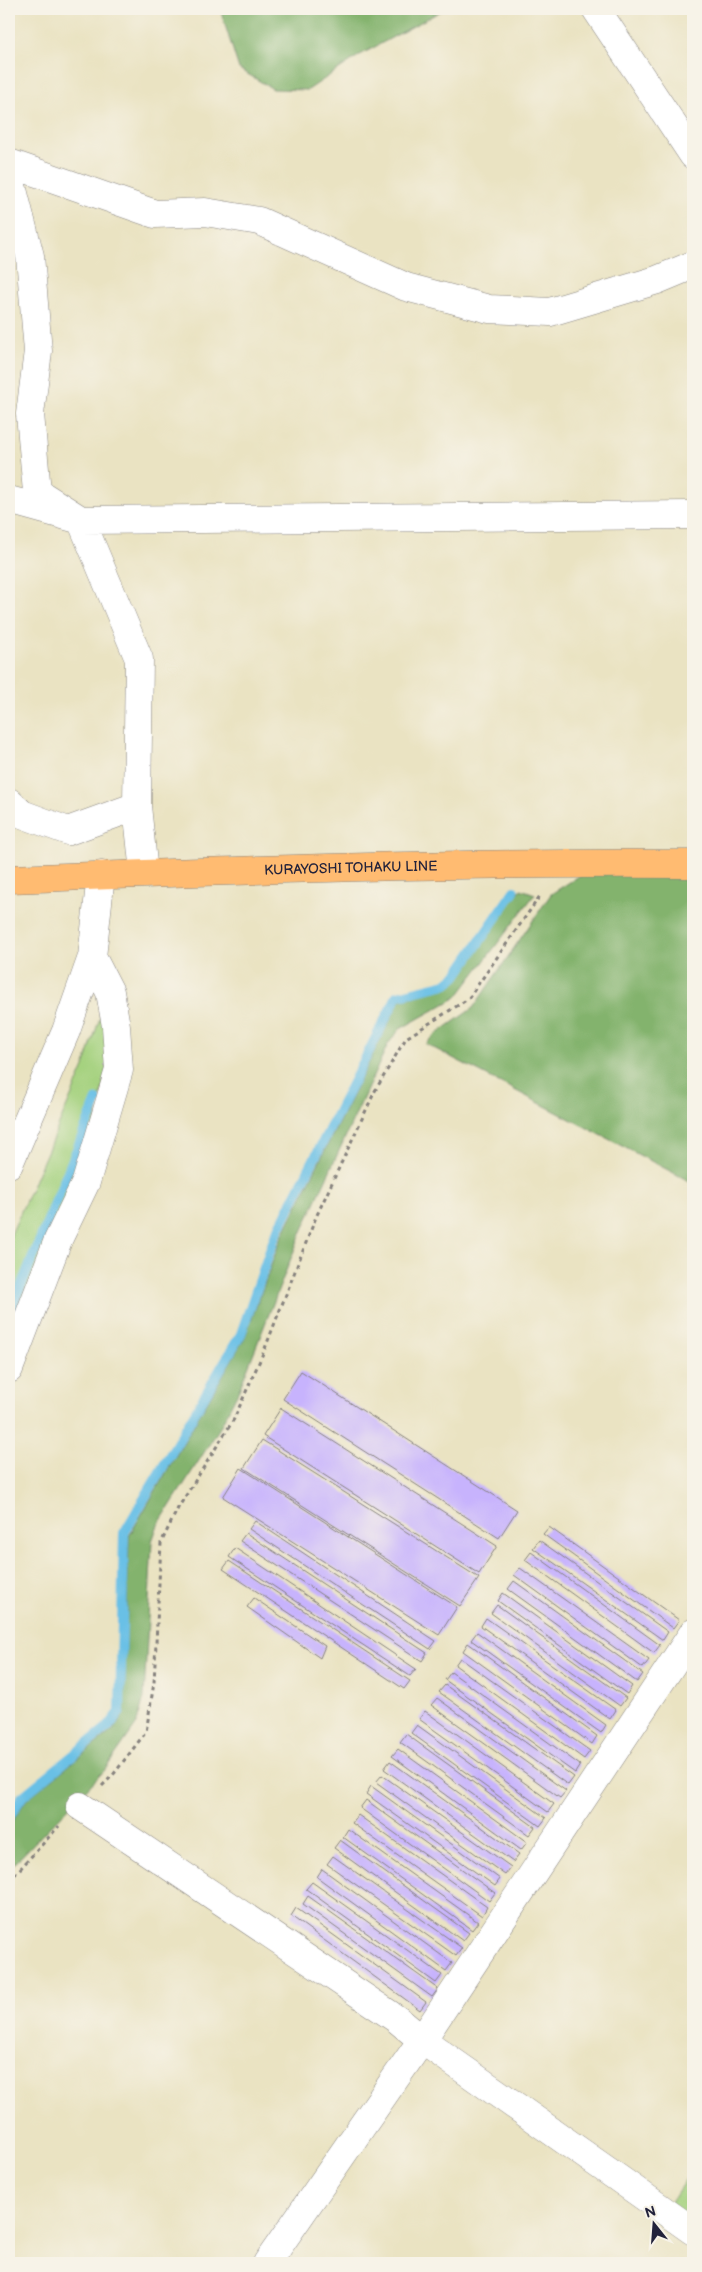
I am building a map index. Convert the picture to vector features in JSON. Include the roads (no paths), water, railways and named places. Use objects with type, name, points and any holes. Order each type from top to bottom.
[{"type":"main road","name":"KURAYOSHI TOHAKU LINE","points":[[9,879],[144,873],[562,863],[693,864]]},
{"type":"street","points":[[596,9],[693,154]]},
{"type":"street","points":[[9,163],[155,214],[205,212],[259,221],[406,287],[488,309],[550,312],[657,280],[693,265]]},
{"type":"street","points":[[9,174],[30,256],[38,351],[30,414],[37,492],[81,520],[139,659],[137,806],[144,873]]},
{"type":"street","points":[[9,500],[81,520],[693,516]]},
{"type":"street","points":[[9,802],[22,814],[68,831],[137,806]]},
{"type":"street","points":[[9,1164],[66,1031],[92,958],[100,875]]},
{"type":"street","points":[[9,1368],[58,1240],[86,1182],[119,1070],[116,1026],[110,992],[92,958]]},
{"type":"street","points":[[267,2263],[422,2040],[693,1634]]},
{"type":"street","points":[[80,1806],[398,2020],[422,2040],[693,2231]]},
{"type":"waterway","points":[[9,1817],[22,1797],[109,1726],[120,1712],[124,1533],[241,1334],[275,1236],[397,996],[446,984],[456,976],[514,891]]},
{"type":"waterway","points":[[9,1316],[97,1100]]}]
